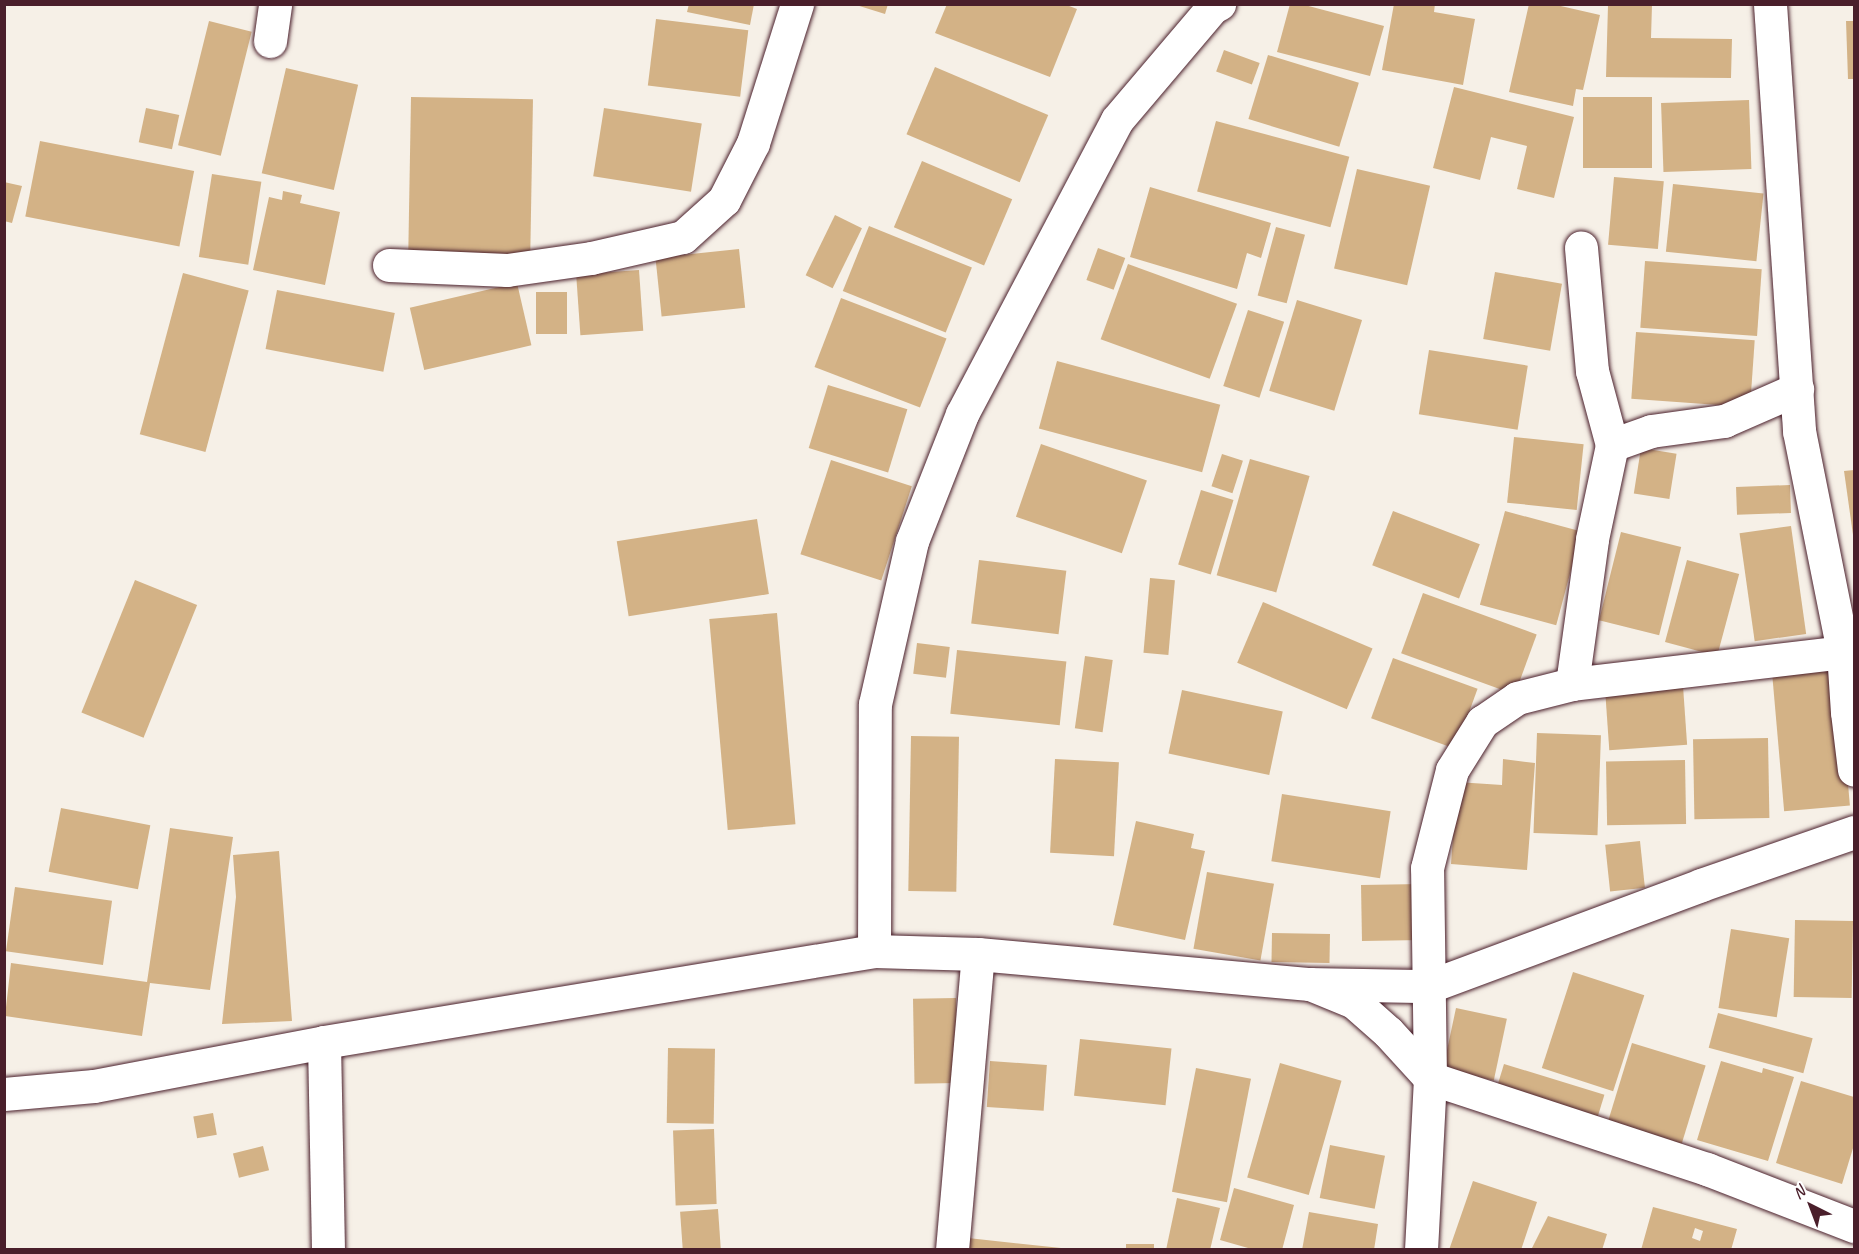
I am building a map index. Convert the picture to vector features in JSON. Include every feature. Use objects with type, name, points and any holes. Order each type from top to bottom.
[{"type":"street","points":[[270,41],[275,4]]},
{"type":"street","points":[[389,265],[507,270],[591,258],[683,237],[724,200],[753,143],[797,4]]},
{"type":"street","points":[[874,951],[875,704],[912,541],[962,414],[1117,120],[1213,7],[1219,4]]},
{"type":"street","points":[[1770,4],[1799,431],[1843,652],[1851,709],[1854,770]]},
{"type":"street","points":[[1572,684],[1592,539],[1612,445],[1592,371],[1581,247]]},
{"type":"street","points":[[1612,445],[1651,431],[1724,421],[1797,389]]},
{"type":"street","points":[[1421,1250],[1430,1078],[1427,868],[1452,770],[1482,722],[1517,698],[1572,684],[1843,652]]},
{"type":"street","points":[[4,1094],[94,1086],[324,1042],[874,951],[978,954],[1310,984],[1430,986],[1701,885],[1854,832]]},
{"type":"street","points":[[952,1250],[978,954]]},
{"type":"street","points":[[1310,984],[1354,1002],[1388,1032],[1430,1078],[1707,1169],[1854,1226]]},
{"type":"street","points":[[324,1042],[328,1250]]},
{"type":"building","points":[[689,4],[754,4],[750,25],[687,12]]},
{"type":"building","points":[[853,4],[888,4],[885,14]]},
{"type":"building","points":[[947,4],[1064,4],[1077,9],[1050,77],[935,33]]},
{"type":"building","points":[[1290,4],[1301,4],[1384,26],[1370,76],[1277,52]]},
{"type":"building","points":[[1394,4],[1435,4],[1434,12],[1475,19],[1463,85],[1382,70]]},
{"type":"building","points":[[1529,4],[1552,4],[1600,15],[1583,90],[1576,89],[1573,106],[1509,92]]},
{"type":"building","points":[[1608,5],[1652,5],[1651,38],[1732,39],[1731,78],[1606,77]]},
{"type":"building","points":[[656,19],[748,30],[740,97],[648,86]]},
{"type":"building","points":[[209,21],[252,32],[221,156],[178,145]]},
{"type":"building","points":[[1846,21],[1854,21],[1854,79],[1848,79]]},
{"type":"building","points":[[1224,50],[1260,63],[1252,85],[1216,72]]},
{"type":"building","points":[[1268,55],[1359,83],[1339,147],[1248,119]]},
{"type":"building","points":[[935,67],[1048,115],[1020,182],[906,134]]},
{"type":"building","points":[[286,68],[358,85],[334,190],[262,173]]},
{"type":"building","points":[[1454,87],[1574,117],[1554,198],[1517,189],[1527,146],[1491,137],[1480,180],[1433,168]]},
{"type":"building","points":[[411,97],[533,99],[530,255],[408,253]]},
{"type":"building","points":[[1583,97],[1652,97],[1652,168],[1583,168]]},
{"type":"building","points":[[1749,100],[1751,169],[1663,172],[1661,103]]},
{"type":"building","points":[[146,108],[179,115],[172,149],[139,142]]},
{"type":"building","points":[[604,108],[702,123],[691,192],[593,176]]},
{"type":"building","points":[[1216,121],[1349,157],[1330,227],[1197,192]]},
{"type":"building","points":[[40,141],[194,171],[179,247],[25,217]]},
{"type":"building","points":[[922,161],[1012,199],[984,266],[894,227]]},
{"type":"building","points":[[1357,169],[1430,186],[1407,285],[1334,268]]},
{"type":"building","points":[[212,174],[261,182],[248,265],[199,257]]},
{"type":"building","points":[[1614,177],[1664,181],[1658,249],[1608,245]]},
{"type":"building","points":[[4,182],[22,186],[12,223],[4,221]]},
{"type":"building","points":[[1673,184],[1764,194],[1756,261],[1666,252]]},
{"type":"building","points":[[1150,187],[1271,223],[1261,258],[1247,253],[1237,289],[1130,257]]},
{"type":"building","points":[[283,191],[302,195],[300,203],[340,212],[325,285],[253,270],[269,197],[282,200]]},
{"type":"building","points":[[835,215],[862,228],[833,288],[806,275]]},
{"type":"building","points":[[869,226],[972,268],[946,332],[843,291]]},
{"type":"building","points":[[1276,227],[1305,235],[1287,303],[1258,296]]},
{"type":"building","points":[[1098,248],[1125,258],[1114,290],[1086,280]]},
{"type":"building","points":[[739,249],[745,308],[662,316],[655,258]]},
{"type":"building","points":[[1645,261],[1762,269],[1757,336],[1640,328]]},
{"type":"building","points":[[1128,264],[1237,304],[1210,379],[1101,339]]},
{"type":"building","points":[[639,270],[643,331],[580,335],[576,274]]},
{"type":"building","points":[[1495,272],[1562,284],[1550,351],[1483,339]]},
{"type":"building","points":[[183,273],[249,291],[205,452],[140,434]]},
{"type":"building","points":[[517,283],[531,345],[424,370],[410,308]]},
{"type":"building","points":[[277,290],[395,313],[383,372],[266,349]]},
{"type":"building","points":[[536,292],[567,292],[567,334],[536,334]]},
{"type":"building","points":[[841,298],[946,338],[920,408],[814,367]]},
{"type":"building","points":[[1297,300],[1362,320],[1334,411],[1269,391]]},
{"type":"building","points":[[1248,310],[1284,322],[1259,398],[1223,386]]},
{"type":"building","points":[[1636,332],[1755,340],[1750,407],[1631,399]]},
{"type":"building","points":[[1429,350],[1528,366],[1518,430],[1419,414]]},
{"type":"building","points":[[1057,361],[1220,405],[1202,472],[1039,429]]},
{"type":"building","points":[[828,385],[907,409],[888,472],[809,448]]},
{"type":"building","points":[[1514,437],[1584,444],[1577,510],[1507,503]]},
{"type":"building","points":[[1041,444],[1147,480],[1122,553],[1016,517]]},
{"type":"building","points":[[1641,448],[1677,454],[1669,499],[1634,493]]},
{"type":"building","points":[[1222,454],[1243,461],[1232,493],[1211,486]]},
{"type":"building","points":[[1250,459],[1310,476],[1276,592],[1217,575]]},
{"type":"building","points":[[831,460],[912,486],[881,580],[800,554]]},
{"type":"building","points":[[1854,470],[1854,535],[1853,535],[1844,471]]},
{"type":"building","points":[[1790,485],[1791,513],[1737,515],[1736,487]]},
{"type":"building","points":[[1201,490],[1234,500],[1211,575],[1178,565]]},
{"type":"building","points":[[1393,511],[1480,544],[1459,598],[1372,565]]},
{"type":"building","points":[[1505,511],[1581,531],[1556,625],[1480,605]]},
{"type":"building","points":[[757,519],[769,594],[629,616],[617,541]]},
{"type":"building","points":[[1791,526],[1806,634],[1755,641],[1740,533]]},
{"type":"building","points":[[1621,532],[1681,547],[1659,635],[1599,620]]},
{"type":"building","points":[[979,560],[1066,571],[1059,634],[971,624]]},
{"type":"building","points":[[1687,560],[1739,574],[1717,656],[1665,642]]},
{"type":"building","points":[[1150,578],[1175,580],[1168,655],[1143,653]]},
{"type":"building","points":[[135,580],[197,605],[144,738],[81,713]]},
{"type":"building","points":[[1423,593],[1537,634],[1515,695],[1401,653]]},
{"type":"building","points":[[1263,602],[1373,648],[1347,709],[1237,663]]},
{"type":"building","points":[[777,613],[795,824],[728,830],[709,619]]},
{"type":"building","points":[[917,643],[950,647],[946,678],[913,674]]},
{"type":"building","points":[[957,650],[1066,661],[1060,725],[950,714]]},
{"type":"building","points":[[1085,656],[1113,660],[1103,732],[1075,728]]},
{"type":"building","points":[[1393,658],[1478,689],[1456,749],[1371,718]]},
{"type":"building","points":[[1837,658],[1850,805],[1784,811],[1771,664]]},
{"type":"building","points":[[1683,686],[1687,745],[1609,750],[1605,691]]},
{"type":"building","points":[[1182,690],[1283,711],[1269,775],[1168,754]]},
{"type":"building","points":[[1537,733],[1601,735],[1597,835],[1534,833]]},
{"type":"building","points":[[911,736],[959,737],[956,892],[908,891]]},
{"type":"building","points":[[1768,738],[1769,818],[1694,819],[1693,739]]},
{"type":"building","points":[[1055,759],[1119,762],[1114,856],[1050,853]]},
{"type":"building","points":[[1503,759],[1535,763],[1527,870],[1451,864],[1457,782],[1502,785]]},
{"type":"building","points":[[1685,760],[1686,824],[1607,825],[1606,761]]},
{"type":"building","points":[[1282,794],[1391,811],[1380,878],[1271,861]]},
{"type":"building","points":[[61,808],[150,825],[138,889],[49,872]]},
{"type":"building","points":[[1136,821],[1194,834],[1191,848],[1205,851],[1185,940],[1113,925]]},
{"type":"building","points":[[170,828],[233,837],[210,990],[150,983],[142,1036],[5,1016],[11,963],[147,982]]},
{"type":"building","points":[[1640,841],[1645,888],[1610,891],[1605,845]]},
{"type":"building","points":[[279,851],[292,1021],[222,1024],[236,897],[233,855]]},
{"type":"building","points":[[1207,872],[1274,884],[1260,961],[1193,949]]},
{"type":"building","points":[[1421,884],[1422,940],[1362,941],[1361,885]]},
{"type":"building","points":[[15,887],[112,901],[103,965],[6,951]]},
{"type":"building","points":[[1795,920],[1853,921],[1852,998],[1794,997]]},
{"type":"building","points":[[1731,929],[1789,938],[1777,1017],[1718,1008]]},
{"type":"building","points":[[1272,933],[1330,934],[1329,963],[1271,962]]},
{"type":"building","points":[[1573,972],[1644,995],[1613,1091],[1542,1068]]},
{"type":"building","points":[[956,998],[957,1083],[914,1084],[913,999]]},
{"type":"building","points":[[1456,1008],[1507,1019],[1494,1080],[1443,1070]]},
{"type":"building","points":[[1718,1013],[1813,1038],[1803,1073],[1709,1048]]},
{"type":"building","points":[[1080,1039],[1171,1049],[1166,1105],[1074,1096]]},
{"type":"building","points":[[1632,1043],[1706,1066],[1679,1152],[1606,1129]]},
{"type":"building","points":[[668,1048],[715,1049],[714,1124],[667,1123]]},
{"type":"building","points":[[990,1061],[1047,1065],[1044,1111],[987,1107]]},
{"type":"building","points":[[1721,1061],[1762,1073],[1763,1068],[1794,1077],[1768,1161],[1697,1140]]},
{"type":"building","points":[[1280,1063],[1342,1081],[1309,1195],[1247,1177]]},
{"type":"building","points":[[1504,1064],[1604,1095],[1596,1123],[1495,1093]]},
{"type":"building","points":[[1196,1068],[1251,1079],[1227,1202],[1172,1192]]},
{"type":"building","points":[[1801,1081],[1854,1097],[1854,1145],[1842,1184],[1776,1163]]},
{"type":"building","points":[[213,1113],[217,1135],[197,1138],[193,1116]]},
{"type":"building","points":[[714,1129],[717,1204],[676,1205],[673,1130]]},
{"type":"building","points":[[1330,1145],[1385,1156],[1375,1209],[1320,1198]]},
{"type":"building","points":[[263,1146],[269,1170],[239,1178],[233,1153]]},
{"type":"building","points":[[1473,1181],[1537,1202],[1521,1250],[1449,1250]]},
{"type":"building","points":[[1234,1188],[1294,1205],[1282,1250],[1255,1250],[1220,1240]]},
{"type":"building","points":[[1177,1198],[1220,1208],[1210,1250],[1166,1250]]},
{"type":"building","points":[[1653,1207],[1737,1229],[1731,1250],[1641,1250]],"holes":[[[1695,1228],[1703,1231],[1700,1241],[1692,1238]]]},
{"type":"building","points":[[718,1209],[721,1250],[683,1250],[680,1212]]},
{"type":"building","points":[[1309,1212],[1378,1224],[1374,1250],[1302,1250]]},
{"type":"building","points":[[1548,1216],[1607,1234],[1602,1250],[1531,1250]]},
{"type":"building","points":[[968,1238],[1061,1248],[1061,1250],[967,1250]]},
{"type":"building","points":[[1126,1244],[1154,1244],[1154,1250],[1126,1250]]}]
